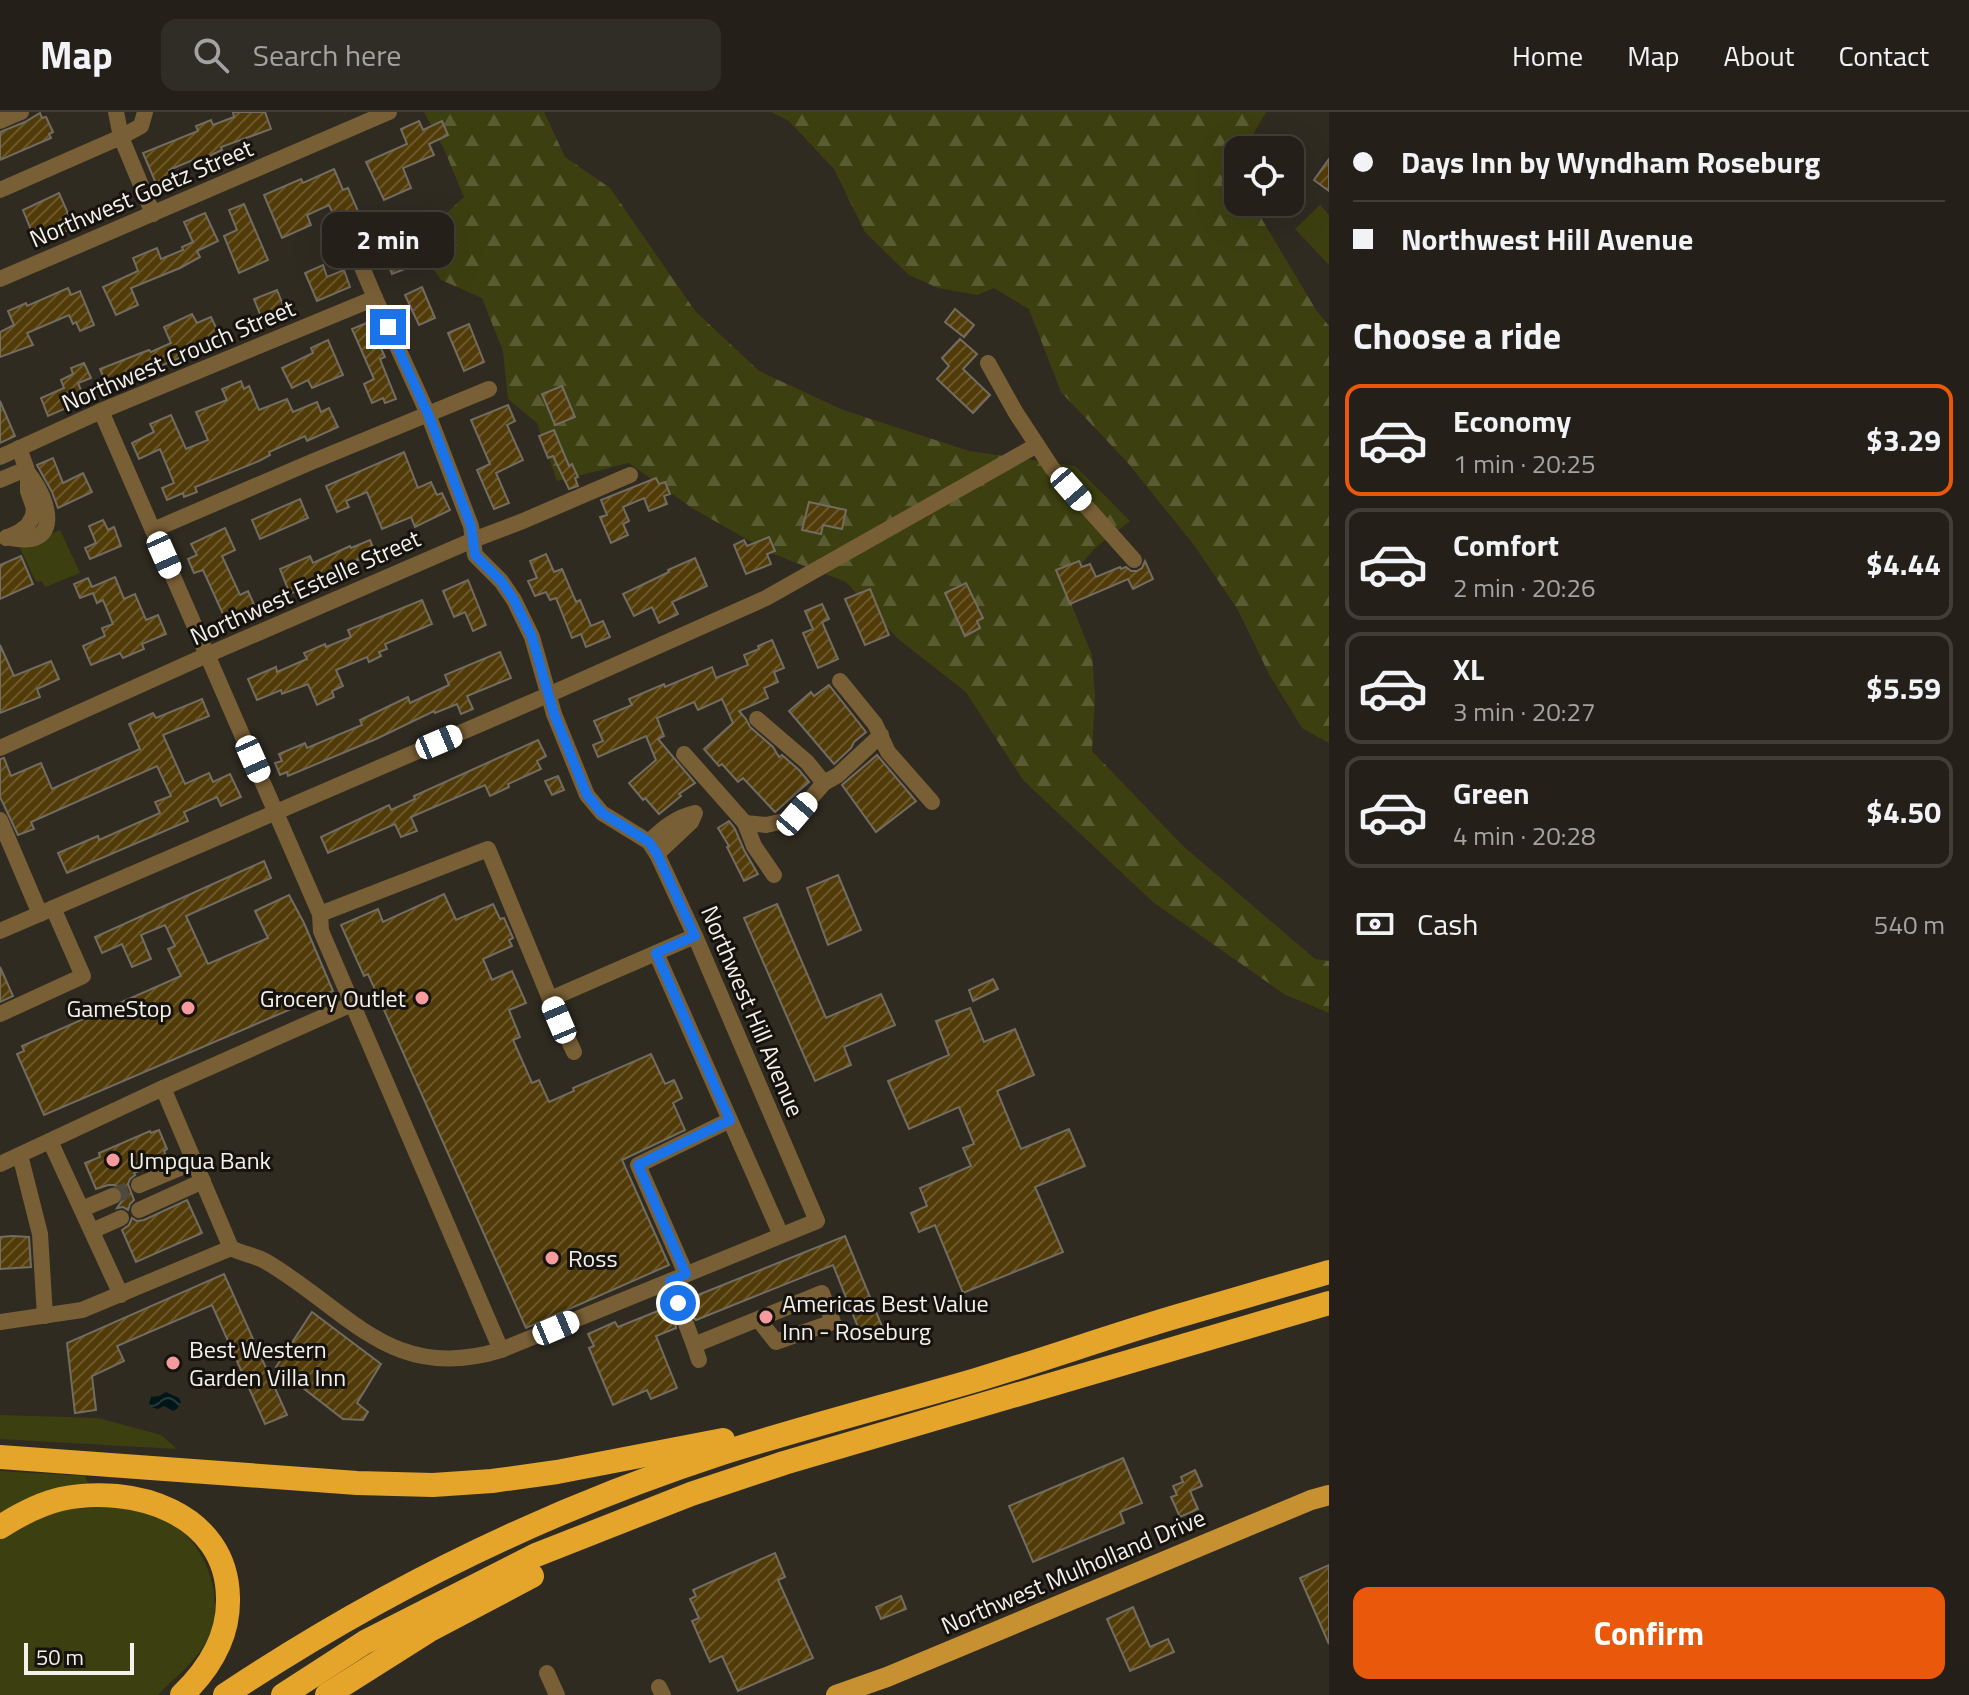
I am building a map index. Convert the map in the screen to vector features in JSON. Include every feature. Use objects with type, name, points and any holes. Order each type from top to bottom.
[{"type":"highway","points":[[225,1695],[315,1638],[403,1589],[546,1520],[617,1491],[718,1455],[847,1415],[977,1380],[1329,1272]]},
{"type":"highway","points":[[283,1695],[365,1642],[536,1555],[691,1494],[784,1463],[1329,1303]]},
{"type":"highway","points":[[0,1457],[357,1483],[433,1485],[557,1472],[847,1415]]},
{"type":"highway","points":[[0,1527],[25,1511],[60,1499],[97,1494],[135,1498],[167,1507],[197,1527],[222,1563],[228,1585],[228,1609],[225,1631],[217,1650],[202,1674],[182,1695]]},
{"type":"highway","points":[[327,1695],[428,1631],[691,1494]]},
{"type":"main road","name":"Northwest Mulholland Drive","points":[[836,1695],[887,1677],[1329,1495]]},
{"type":"street","points":[[0,121],[21,112]]},
{"type":"street","points":[[116,112],[121,137],[153,214]]},
{"type":"street","points":[[0,190],[121,137],[141,126],[145,112]]},
{"type":"street","name":"Northwest Goetz Street","points":[[0,279],[389,112]]},
{"type":"street","points":[[348,234],[428,414],[471,526],[475,555],[501,581],[523,617],[532,637],[554,714],[594,804],[602,813],[653,848],[691,822],[695,813],[708,803],[724,800]]},
{"type":"street","name":"Northwest Crouch Street","points":[[0,457],[101,411],[375,298]]},
{"type":"street","points":[[988,363],[1052,468],[1134,560]]},
{"type":"street","points":[[153,530],[489,389]]},
{"type":"street","points":[[101,411],[320,914],[321,931],[501,1350]]},
{"type":"street","points":[[0,931],[766,598],[1037,445]]},
{"type":"street","points":[[4,538],[36,538],[47,524],[48,509],[40,489],[28,473],[19,448]]},
{"type":"street","points":[[0,480],[19,472],[28,473]]},
{"type":"street","name":"Northwest Estelle Street","points":[[0,748],[207,655],[630,475]]},
{"type":"street","points":[[840,681],[875,724],[888,752],[932,802]]},
{"type":"street","points":[[757,719],[807,762],[824,783]]},
{"type":"street","points":[[745,823],[766,825],[789,820],[824,783],[838,775],[881,735]]},
{"type":"street","points":[[684,754],[745,823],[754,846],[774,875]]},
{"type":"street","points":[[0,820],[83,976],[0,1014]]},
{"type":"street","name":"Northwest Hill Avenue","points":[[653,848],[695,936],[817,1221],[781,1235]]},
{"type":"street","points":[[320,914],[488,849],[574,1052]]},
{"type":"street","points":[[550,999],[695,936]]},
{"type":"street","points":[[0,1322],[82,1310],[231,1248],[264,1261],[378,1341],[407,1354],[461,1358],[501,1350],[781,1235],[656,953]]},
{"type":"street","points":[[0,1164],[352,1004]]},
{"type":"street","points":[[163,1088],[231,1248]]},
{"type":"street","points":[[686,1274],[638,1165],[730,1120]]},
{"type":"street","points":[[50,1141],[121,1295]]},
{"type":"street","points":[[20,1155],[40,1234],[45,1316]]},
{"type":"street","points":[[139,1185],[194,1162]]},
{"type":"street","points":[[139,1210],[203,1181]]},
{"type":"street","points":[[82,1209],[113,1196]]},
{"type":"street","points":[[92,1231],[121,1218]]},
{"type":"street","points":[[670,1281],[678,1303]]},
{"type":"street","points":[[686,1324],[697,1353],[758,1319]]},
{"type":"street","points":[[547,1673],[557,1695]]},
{"type":"green space","points":[[424,112],[544,112],[565,157],[610,188],[695,311],[759,371],[843,410],[969,451],[1075,466],[1130,521],[1096,547],[1077,569],[1072,606],[1092,655],[1095,697],[1092,751],[1183,846],[1315,959],[1329,961],[1329,1013],[1284,994],[1153,902],[1023,780],[966,692],[897,638],[846,582],[771,553],[692,508],[629,463],[557,481],[537,423],[508,399],[503,351],[482,298],[441,280],[428,261],[434,225],[464,197]]},
{"type":"green space","points":[[771,112],[1266,112],[1252,136],[1224,136],[1224,216],[1260,216],[1316,310],[1329,326],[1329,743],[1302,728],[1269,674],[1238,610],[1194,545],[1128,463],[1061,392],[1029,309],[994,288],[977,295],[938,288],[909,275],[865,232],[834,169],[789,121]]},
{"type":"green space","points":[[1320,205],[1329,215],[1329,265],[1295,229]]},
{"type":"green space","points":[[60,530],[80,573],[45,587],[42,581],[36,582],[20,548]]},
{"type":"green space","points":[[0,1415],[98,1418],[161,1435],[177,1449],[0,1439]]},
{"type":"green space","points":[[0,1471],[85,1476],[89,1486],[31,1498],[0,1514]]},
{"type":"green space","points":[[129,1506],[161,1518],[179,1529],[200,1553],[215,1599],[211,1630],[204,1645],[189,1665],[158,1695],[0,1695],[0,1538],[32,1520],[66,1509]]},
{"type":"water","points":[[166,1392],[179,1398],[181,1402],[177,1409],[151,1407],[151,1397]]},
{"type":"building","points":[[233,112],[265,112],[271,129],[221,147],[222,150],[211,155],[213,159],[197,165],[195,159],[169,170],[174,181],[158,188],[143,153],[198,131],[196,126],[211,120],[213,125],[234,117]]},
{"type":"building","points":[[40,113],[42,118],[46,117],[53,132],[49,134],[51,138],[0,160],[0,132]]},
{"type":"building","points":[[419,121],[423,130],[442,121],[448,135],[429,144],[434,155],[403,168],[411,188],[384,200],[366,162],[407,144],[401,129]]},
{"type":"building","points":[[1329,159],[1329,191],[1314,180]]},
{"type":"building","points":[[334,169],[343,190],[348,188],[361,218],[339,227],[329,205],[307,215],[311,225],[282,238],[264,195]]},
{"type":"building","points":[[59,193],[74,227],[37,245],[23,210]]},
{"type":"building","points":[[244,204],[268,260],[239,273],[224,236],[237,230],[229,210]]},
{"type":"building","points":[[205,213],[218,241],[197,251],[200,257],[180,268],[131,288],[138,305],[116,315],[103,287],[138,271],[133,258],[157,248],[161,259],[183,250],[182,247],[193,242],[184,222]]},
{"type":"building","points":[[399,230],[413,266],[392,274],[382,248],[390,245],[387,235]]},
{"type":"building","points":[[323,265],[327,277],[344,270],[350,287],[317,301],[305,273]]},
{"type":"building","points":[[422,287],[435,318],[419,325],[405,295]]},
{"type":"building","points":[[68,288],[71,295],[80,291],[94,325],[80,331],[69,315],[27,333],[33,345],[0,357],[0,332],[14,325],[8,311]]},
{"type":"building","points":[[277,290],[285,310],[262,319],[254,299]]},
{"type":"building","points":[[955,309],[974,325],[964,337],[945,322]]},
{"type":"building","points":[[192,314],[197,323],[211,317],[220,336],[205,342],[207,346],[128,380],[130,383],[117,389],[115,385],[108,388],[100,369],[171,343],[164,327]]},
{"type":"building","points":[[369,322],[385,357],[380,359],[396,399],[385,403],[383,398],[372,403],[364,384],[374,379],[352,329]]},
{"type":"building","points":[[469,324],[484,362],[464,371],[448,333]]},
{"type":"building","points":[[960,339],[977,354],[963,369],[990,395],[973,413],[937,379],[949,366],[942,358]]},
{"type":"building","points":[[328,340],[343,375],[312,388],[308,380],[292,388],[282,368],[313,353],[311,348]]},
{"type":"building","points":[[84,363],[91,378],[78,383],[85,400],[48,416],[41,398],[64,388],[61,380],[73,374],[71,368]]},
{"type":"building","points":[[241,381],[244,389],[249,386],[259,410],[287,399],[293,412],[317,402],[321,412],[329,408],[338,427],[307,441],[305,436],[269,452],[270,455],[259,461],[195,487],[197,492],[184,497],[183,493],[167,500],[162,488],[174,483],[160,449],[139,459],[132,443],[154,432],[150,424],[171,415],[186,449],[208,440],[196,412],[227,400],[222,389]]},
{"type":"building","points":[[562,386],[575,417],[555,425],[542,394]]},
{"type":"building","points":[[0,401],[15,436],[0,443]]},
{"type":"building","points":[[508,405],[515,421],[507,425],[523,460],[496,473],[509,503],[494,509],[477,470],[490,464],[471,420]]},
{"type":"building","points":[[554,430],[569,466],[572,464],[578,477],[575,478],[578,486],[569,489],[553,456],[548,458],[539,436]]},
{"type":"building","points":[[404,452],[418,488],[431,482],[437,495],[442,493],[450,510],[415,527],[411,517],[382,529],[367,492],[346,501],[349,507],[337,512],[326,486]]},
{"type":"building","points":[[53,458],[63,483],[83,473],[92,492],[58,508],[37,465]]},
{"type":"building","points":[[656,478],[659,484],[665,482],[670,494],[664,496],[667,504],[649,511],[644,498],[623,507],[629,521],[623,524],[628,535],[611,543],[600,517],[607,515],[601,500]]},
{"type":"building","points":[[300,499],[308,518],[260,539],[252,520]]},
{"type":"building","points":[[809,502],[846,510],[842,529],[823,525],[821,534],[802,530]]},
{"type":"building","points":[[103,520],[108,530],[114,527],[121,546],[90,559],[85,548],[96,543],[89,526]]},
{"type":"building","points":[[225,528],[235,550],[222,556],[240,595],[248,591],[256,609],[227,623],[203,570],[194,573],[188,559],[197,555],[191,544]]},
{"type":"building","points":[[769,537],[775,551],[767,554],[771,564],[746,574],[734,545],[744,540],[747,546]]},
{"type":"building","points":[[370,540],[375,552],[290,594],[280,569],[310,556],[313,563]]},
{"type":"building","points":[[546,554],[554,572],[562,569],[576,602],[580,600],[591,626],[603,621],[610,637],[586,647],[581,634],[572,638],[556,598],[550,600],[546,592],[535,596],[528,581],[537,578],[530,561]]},
{"type":"building","points":[[21,556],[33,584],[0,599],[0,565]]},
{"type":"building","points":[[695,558],[707,586],[672,602],[678,614],[659,623],[652,607],[634,616],[623,594]]},
{"type":"building","points":[[1079,561],[1082,567],[1090,564],[1096,577],[1120,567],[1137,571],[1145,561],[1153,579],[1133,589],[1128,579],[1070,604],[1056,570]]},
{"type":"building","points":[[115,577],[124,599],[135,594],[146,620],[158,615],[166,634],[142,644],[144,649],[123,658],[120,653],[91,665],[83,646],[105,636],[102,628],[113,624],[103,600],[97,603],[93,593],[80,598],[74,584],[88,578],[92,587]]},
{"type":"building","points":[[468,580],[486,625],[473,631],[465,612],[454,617],[443,591]]},
{"type":"building","points":[[966,583],[983,618],[977,621],[980,628],[965,636],[945,593]]},
{"type":"building","points":[[870,589],[889,635],[865,645],[845,599]]},
{"type":"building","points":[[422,600],[432,624],[385,644],[387,649],[379,652],[381,656],[369,662],[367,657],[336,670],[343,686],[332,691],[334,697],[317,705],[308,684],[257,700],[248,679],[276,667],[277,672],[307,659],[304,653],[351,637],[348,630]]},
{"type":"building","points":[[822,604],[829,619],[822,622],[838,659],[818,668],[803,633],[813,629],[805,611]]},
{"type":"building","points":[[772,640],[784,668],[774,672],[778,682],[764,688],[768,698],[739,711],[779,757],[782,755],[809,782],[775,812],[743,778],[738,782],[704,749],[733,723],[722,699],[698,710],[694,702],[657,718],[664,736],[658,739],[695,783],[659,814],[629,783],[656,760],[646,736],[598,757],[593,745],[603,741],[594,721],[632,705],[629,699],[664,684],[665,687],[712,667],[716,678],[748,665],[744,655]]},
{"type":"building","points":[[0,645],[14,676],[51,661],[59,679],[37,689],[40,697],[0,713]]},
{"type":"building","points":[[500,652],[511,678],[467,696],[473,709],[461,714],[457,704],[434,711],[288,776],[287,772],[280,775],[275,763],[282,761],[279,754],[305,743],[307,748],[362,725],[360,720],[408,697],[410,703],[449,685],[445,675]]},
{"type":"building","points":[[829,685],[866,732],[834,764],[789,711],[811,692],[814,696]]},
{"type":"building","points":[[202,699],[209,716],[163,735],[185,784],[209,773],[213,782],[230,774],[241,797],[221,806],[217,797],[184,812],[188,821],[67,873],[58,853],[98,836],[99,840],[160,813],[155,802],[171,796],[157,766],[31,822],[34,829],[18,835],[0,797],[0,759],[4,758],[11,776],[41,763],[52,789],[140,749],[129,724],[153,713],[156,718]]},
{"type":"building","points":[[538,740],[546,756],[537,761],[541,769],[508,784],[509,787],[490,796],[485,785],[411,817],[417,831],[401,837],[395,824],[328,853],[321,837],[389,805],[391,810],[415,799],[414,796]]},
{"type":"building","points":[[877,755],[916,801],[876,832],[842,785]]},
{"type":"building","points":[[558,776],[564,790],[552,795],[545,781]]},
{"type":"building","points":[[729,821],[758,874],[744,881],[718,828]]},
{"type":"building","points":[[264,861],[271,878],[186,916],[208,964],[268,938],[255,911],[289,895],[333,991],[44,1115],[17,1054],[24,1051],[22,1046],[181,976],[168,949],[175,946],[165,925],[141,935],[151,959],[132,967],[122,944],[102,953],[95,937]]},
{"type":"building","points":[[838,875],[861,930],[828,945],[807,888]]},
{"type":"building","points":[[444,894],[456,920],[493,904],[500,919],[504,918],[513,938],[509,940],[512,946],[483,959],[492,980],[512,971],[526,1003],[509,1010],[520,1037],[513,1040],[532,1083],[539,1080],[549,1102],[574,1091],[573,1088],[651,1054],[665,1084],[674,1080],[682,1098],[673,1103],[685,1130],[622,1160],[669,1265],[526,1328],[368,974],[364,976],[341,925],[378,909],[383,922]]},
{"type":"building","points":[[777,904],[826,1018],[881,994],[895,1025],[844,1047],[851,1065],[815,1081],[744,918]]},
{"type":"building","points":[[0,967],[13,996],[0,1002]]},
{"type":"building","points":[[993,979],[998,989],[973,1001],[969,990]]},
{"type":"building","points":[[970,1008],[984,1042],[1015,1029],[1034,1075],[997,1091],[1021,1149],[1069,1129],[1085,1166],[1035,1187],[1063,1252],[963,1293],[935,1225],[919,1232],[911,1213],[927,1206],[920,1188],[971,1166],[963,1148],[974,1144],[959,1107],[909,1129],[888,1081],[949,1055],[936,1021]]},
{"type":"building","points":[[159,1130],[167,1149],[164,1151],[167,1159],[134,1173],[128,1184],[134,1200],[128,1210],[117,1208],[124,1198],[123,1191],[114,1185],[96,1189],[85,1163],[100,1157],[99,1153]]},
{"type":"building","points":[[187,1200],[202,1233],[136,1262],[122,1230],[132,1218],[144,1220]]},
{"type":"building","points":[[845,1236],[883,1329],[862,1337],[833,1265],[696,1320],[688,1313],[681,1314],[675,1322],[676,1328],[656,1336],[677,1388],[651,1399],[647,1390],[613,1405],[589,1348],[594,1346],[588,1334],[615,1322],[618,1327],[668,1307],[675,1314],[682,1313],[689,1306],[688,1299]]},
{"type":"building","points":[[0,1237],[29,1237],[31,1267],[0,1269]]},
{"type":"building","points":[[224,1274],[287,1415],[265,1424],[212,1305],[117,1346],[124,1361],[92,1376],[96,1410],[75,1413],[67,1343]]},
{"type":"building","points":[[312,1312],[381,1364],[357,1403],[368,1412],[363,1420],[343,1419],[276,1367]]},
{"type":"building","points":[[1123,1458],[1142,1503],[1120,1512],[1124,1523],[1033,1562],[1009,1506]]},
{"type":"building","points":[[1195,1470],[1202,1486],[1190,1491],[1198,1509],[1180,1517],[1171,1497],[1177,1495],[1173,1486],[1183,1482],[1181,1477]]},
{"type":"building","points":[[775,1553],[785,1577],[778,1580],[813,1658],[738,1691],[722,1656],[710,1662],[692,1621],[699,1618],[690,1599],[696,1596],[693,1590]]},
{"type":"building","points":[[1329,1565],[1329,1644],[1300,1578]]},
{"type":"building","points":[[901,1596],[906,1609],[881,1619],[876,1607]]},
{"type":"building","points":[[1133,1607],[1150,1647],[1168,1639],[1174,1652],[1130,1671],[1107,1619]]},
{"type":"tunnel","points":[[113,1196],[139,1185]]},
{"type":"place","name":"Grocery Outlet","points":[[422,998]]},
{"type":"place","name":"GameStop","points":[[188,1008]]},
{"type":"place","name":"Umpqua Bank","points":[[113,1160]]},
{"type":"place","name":"Ross","points":[[552,1258]]},
{"type":"place","name":"Americas Best Value Inn - Roseburg","points":[[766,1317]]},
{"type":"place","name":"Best Western Garden Villa Inn","points":[[173,1363]]},
{"type":"route","points":[[388,327],[439,442],[471,526],[475,555],[501,581],[532,637],[554,714],[587,795],[602,813],[649,842],[695,936],[656,953],[730,1120],[638,1165],[686,1274],[670,1281],[678,1303]]}]
